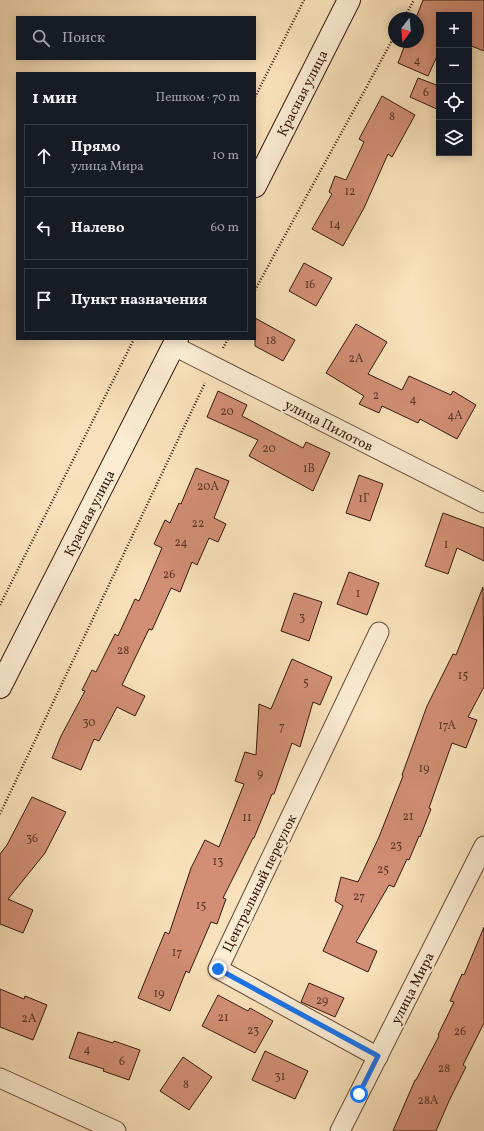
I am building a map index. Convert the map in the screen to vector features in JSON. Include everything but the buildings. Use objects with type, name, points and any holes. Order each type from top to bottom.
[{"type":"main road","name":"Красная улица","points":[[256,184],[349,0]]},
{"type":"main road","name":"Красная улица","points":[[0,687],[176,342]]},
{"type":"street","name":"улица Пилотов","points":[[176,342],[213,366],[484,503]]},
{"type":"street","name":"Центральный переулок","points":[[378,1056],[218,969],[379,632]]},
{"type":"street","name":"улица Мира","points":[[340,1131],[484,846]]},
{"type":"street","points":[[0,1078],[116,1131]]},
{"type":"path","points":[[256,95],[304,0]]},
{"type":"path","points":[[407,12],[414,0]]},
{"type":"path","points":[[256,288],[388,48]]},
{"type":"path","points":[[0,605],[133,340]]},
{"type":"path","points":[[0,814],[213,366],[227,340]]},
{"type":"route","points":[[218,969],[378,1056],[359,1094]]}]
